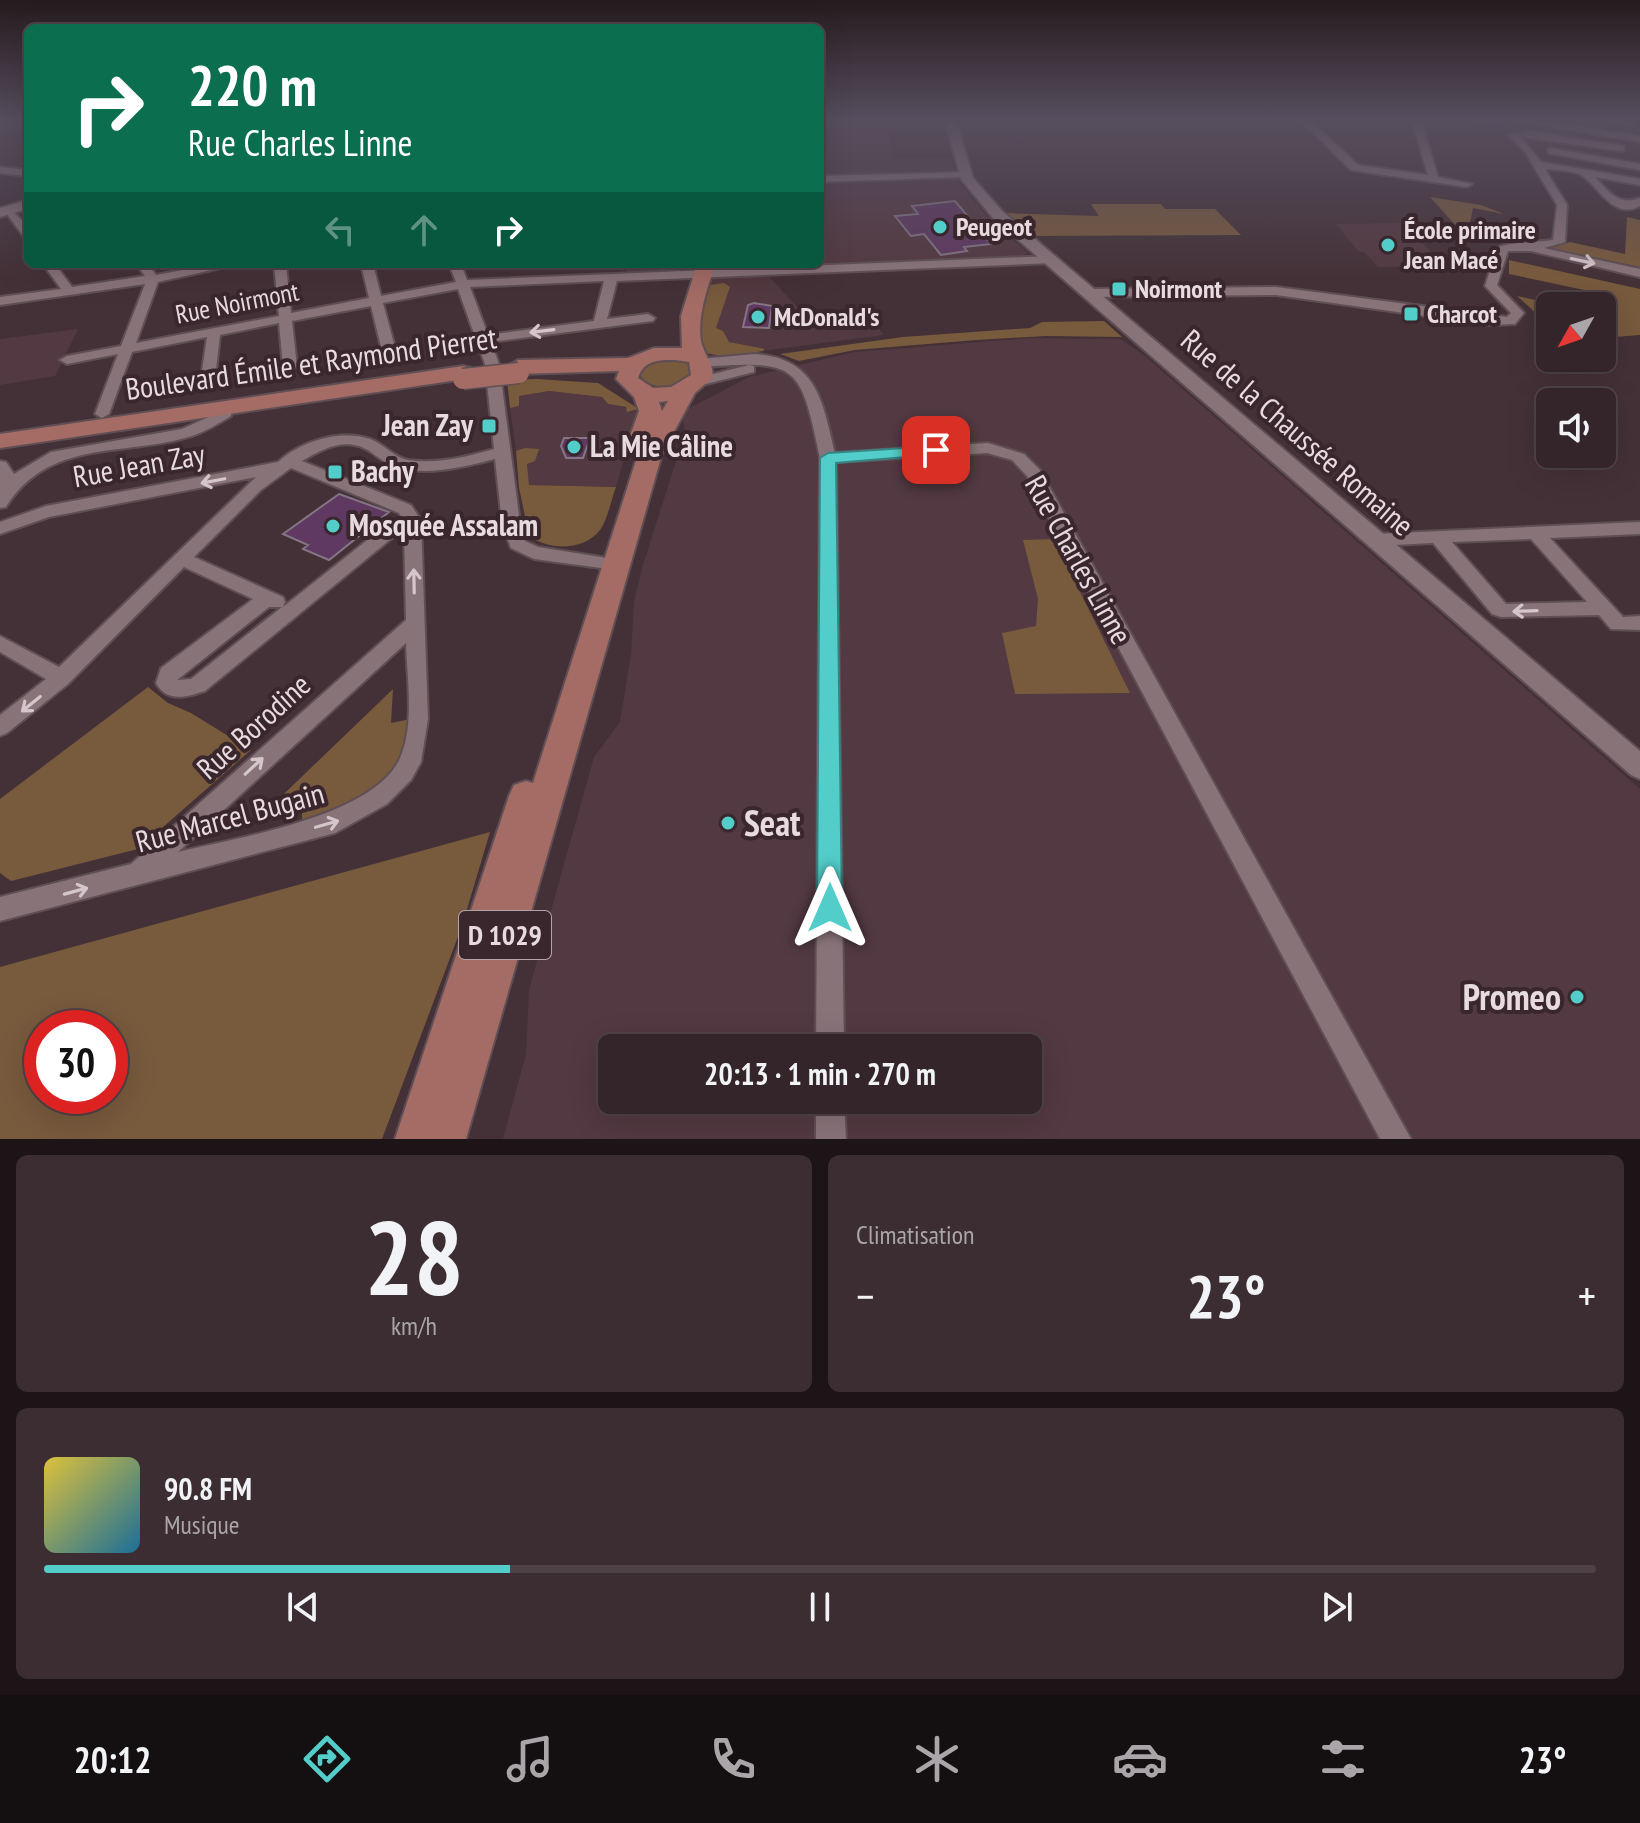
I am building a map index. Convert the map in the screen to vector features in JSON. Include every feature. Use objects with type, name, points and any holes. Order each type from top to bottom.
[{"type":"main road","points":[[4,211],[24,205]]},
{"type":"main road","points":[[608,563],[651,411],[635,378],[670,337],[699,269]]},
{"type":"main road","points":[[608,563],[650,454],[693,366],[699,269]]},
{"type":"main road","points":[[657,354],[676,353],[693,366]]},
{"type":"main road","name":"Boulevard Émile et Raymond Pierret","points":[[0,444],[519,370],[635,378],[665,395],[693,366]]},
{"type":"main road","name":"Boulevard Émile et Raymond Pierret","points":[[0,444],[463,376]]},
{"type":"main road","name":"D 1029","points":[[443,1139],[566,731],[608,563]]},
{"type":"main road","name":"D 1029","points":[[418,1139],[608,563]]},
{"type":"street","points":[[1389,173],[1467,184]]},
{"type":"street","points":[[1432,173],[1434,180]]},
{"type":"street","points":[[1088,293],[1276,291],[1490,321],[1510,321],[1518,313],[1491,286],[1503,248],[1526,248],[1559,242],[1562,205],[1542,173]]},
{"type":"street","points":[[1585,173],[1611,201],[1634,206],[1640,201]]},
{"type":"street","points":[[1586,173],[1640,182]]},
{"type":"street","points":[[824,179],[965,174]]},
{"type":"street","name":"Rue de la Chaussée Romaine","points":[[965,174],[980,197],[997,214],[1640,767]]},
{"type":"street","points":[[4,211],[24,231]]},
{"type":"street","points":[[1526,248],[1640,273]]},
{"type":"street","name":"Rue Noirmont","points":[[824,266],[1050,260]]},
{"type":"street","points":[[52,268],[69,291]]},
{"type":"street","points":[[145,268],[153,279]]},
{"type":"street","points":[[0,301],[212,268]]},
{"type":"street","points":[[280,268],[290,367]]},
{"type":"street","points":[[368,268],[390,355]]},
{"type":"street","points":[[457,268],[492,364],[517,544],[534,553],[608,563]]},
{"type":"street","name":"Rue Noirmont","points":[[67,360],[463,284],[589,271],[612,276],[738,268]]},
{"type":"street","points":[[600,323],[612,276]]},
{"type":"street","points":[[102,414],[153,279]]},
{"type":"street","points":[[485,339],[648,318]]},
{"type":"street","points":[[208,378],[214,332]]},
{"type":"street","points":[[693,366],[787,366],[802,374],[810,387],[828,458],[830,1034]]},
{"type":"street","points":[[0,503],[9,486],[37,463],[57,455],[185,433],[226,413]]},
{"type":"street","points":[[0,727],[61,678],[255,486],[288,461],[327,443],[351,438],[366,443],[401,464],[424,466],[503,452]]},
{"type":"street","name":"Rue Charles Linne","points":[[828,458],[988,448],[1018,457],[1034,474],[1396,1139]]},
{"type":"street","points":[[267,598],[168,674],[166,683],[172,689],[183,691],[198,685],[386,534],[412,520],[405,509],[288,461]]},
{"type":"street","name":"Rue Jean Zay","points":[[0,527],[46,512],[243,476],[288,461]]},
{"type":"street","points":[[0,466],[9,486]]},
{"type":"street","name":"Rue Marcel Bugain","points":[[0,909],[335,823],[379,797],[403,773],[413,755],[416,741],[412,520]]},
{"type":"street","points":[[1375,540],[1637,531]]},
{"type":"street","points":[[1537,534],[1618,624],[1640,623]]},
{"type":"street","points":[[1438,538],[1499,609],[1508,612],[1603,608]]},
{"type":"street","points":[[184,559],[292,609]]},
{"type":"street","name":"Rue Borodine","points":[[135,875],[415,623]]},
{"type":"street","points":[[0,643],[61,678]]},
{"type":"street","points":[[830,1114],[831,1139]]},
{"type":"shaded area","points":[[824,173],[954,173],[989,219],[1028,253],[1019,257],[824,264]]},
{"type":"shaded area","points":[[1430,197],[1481,205],[1504,214],[1473,208],[1467,238]]},
{"type":"shaded area","points":[[1091,204],[1161,204],[1165,209],[1215,209],[1241,235],[1029,236],[1003,213],[1099,216]]},
{"type":"shaded area","points":[[1627,217],[1640,220],[1640,267],[1592,257],[1586,260],[1547,249],[1570,242],[1625,254]]},
{"type":"shaded area","name":"École primaire Jean Macé","points":[[1400,223],[1447,266],[1378,267],[1364,252],[1359,252],[1336,224]]},
{"type":"shaded area","points":[[1509,260],[1640,289],[1640,335],[1616,337],[1616,292],[1594,292],[1509,274]]},
{"type":"shaded area","points":[[626,268],[777,268],[768,275],[813,325],[869,317],[884,335],[715,357],[699,351],[692,340],[710,269],[626,272]]},
{"type":"shaded area","points":[[724,283],[730,287],[716,328],[723,331],[729,342],[765,349],[763,351],[725,357],[703,352],[695,331],[710,285]]},
{"type":"shaded area","points":[[1517,296],[1536,300],[1536,313]]},
{"type":"shaded area","points":[[1104,321],[1122,337],[1046,336],[976,340],[855,350],[799,361],[780,354],[903,337],[1030,328],[1042,322]]},
{"type":"shaded area","points":[[78,329],[55,376],[0,385],[0,339]]},
{"type":"shaded area","points":[[1032,338],[1120,339],[1145,356],[1640,789],[1640,1139],[503,1139],[526,1054],[529,990],[594,757],[620,722],[631,654],[634,602],[685,433],[682,412],[749,377],[854,352]]},
{"type":"shaded area","points":[[680,357],[693,363],[695,373],[682,381],[662,387],[641,377],[642,368],[654,359]]},
{"type":"shaded area","points":[[507,380],[598,383],[639,409],[627,412],[626,407],[608,404],[602,397],[549,391],[519,396],[519,406],[510,408]]},
{"type":"shaded area","points":[[549,391],[602,397],[608,404],[630,412],[639,409],[616,487],[529,485],[525,448],[516,451],[510,408],[519,406],[518,396]]},
{"type":"shaded area","points":[[539,449],[535,461],[527,464],[529,485],[616,487],[605,520],[593,537],[575,545],[555,546],[529,535],[519,488],[516,451]]},
{"type":"shaded area","points":[[1054,539],[1130,693],[1015,694],[1002,633],[1036,626],[1038,599],[1023,540]]},
{"type":"shaded area","points":[[148,687],[168,703],[191,713],[251,750],[138,849],[11,881],[0,873],[0,799]]},
{"type":"shaded area","points":[[393,689],[391,723],[411,719],[405,743],[387,777],[374,789],[344,807],[302,823],[302,806],[262,815]]},
{"type":"shaded area","points":[[490,832],[462,926],[382,1139],[0,1139],[0,967]]},
{"type":"building","name":"Peugeot","points":[[955,201],[991,244],[964,247],[967,251],[941,255],[924,234],[911,236],[895,216],[918,214],[912,206]]},
{"type":"building","name":"McDonald's","points":[[748,305],[772,306],[769,328],[743,327]]},
{"type":"building","name":"La Mie Câline","points":[[564,438],[590,438],[583,458],[566,458],[561,446]]},
{"type":"building","name":"Mosquée Assalam","points":[[339,494],[389,512],[329,560],[303,549],[308,545],[283,534]]},
{"type":"place","name":"Peugeot","points":[[940,227]]},
{"type":"place","name":"École primaire Jean Macé","points":[[1388,245]]},
{"type":"place","name":"Noirmont","points":[[1119,289]]},
{"type":"place","name":"Charcot","points":[[1411,314]]},
{"type":"place","name":"McDonald's","points":[[758,317]]},
{"type":"place","name":"Jean Zay","points":[[489,426]]},
{"type":"place","name":"La Mie Câline","points":[[574,447]]},
{"type":"place","name":"Bachy","points":[[335,472]]},
{"type":"place","name":"Mosquée Assalam","points":[[333,526]]},
{"type":"place","name":"Seat","points":[[728,823]]},
{"type":"place","name":"Promeo","points":[[1577,997]]},
{"type":"route","points":[[830,908],[828,458],[936,450]]}]
